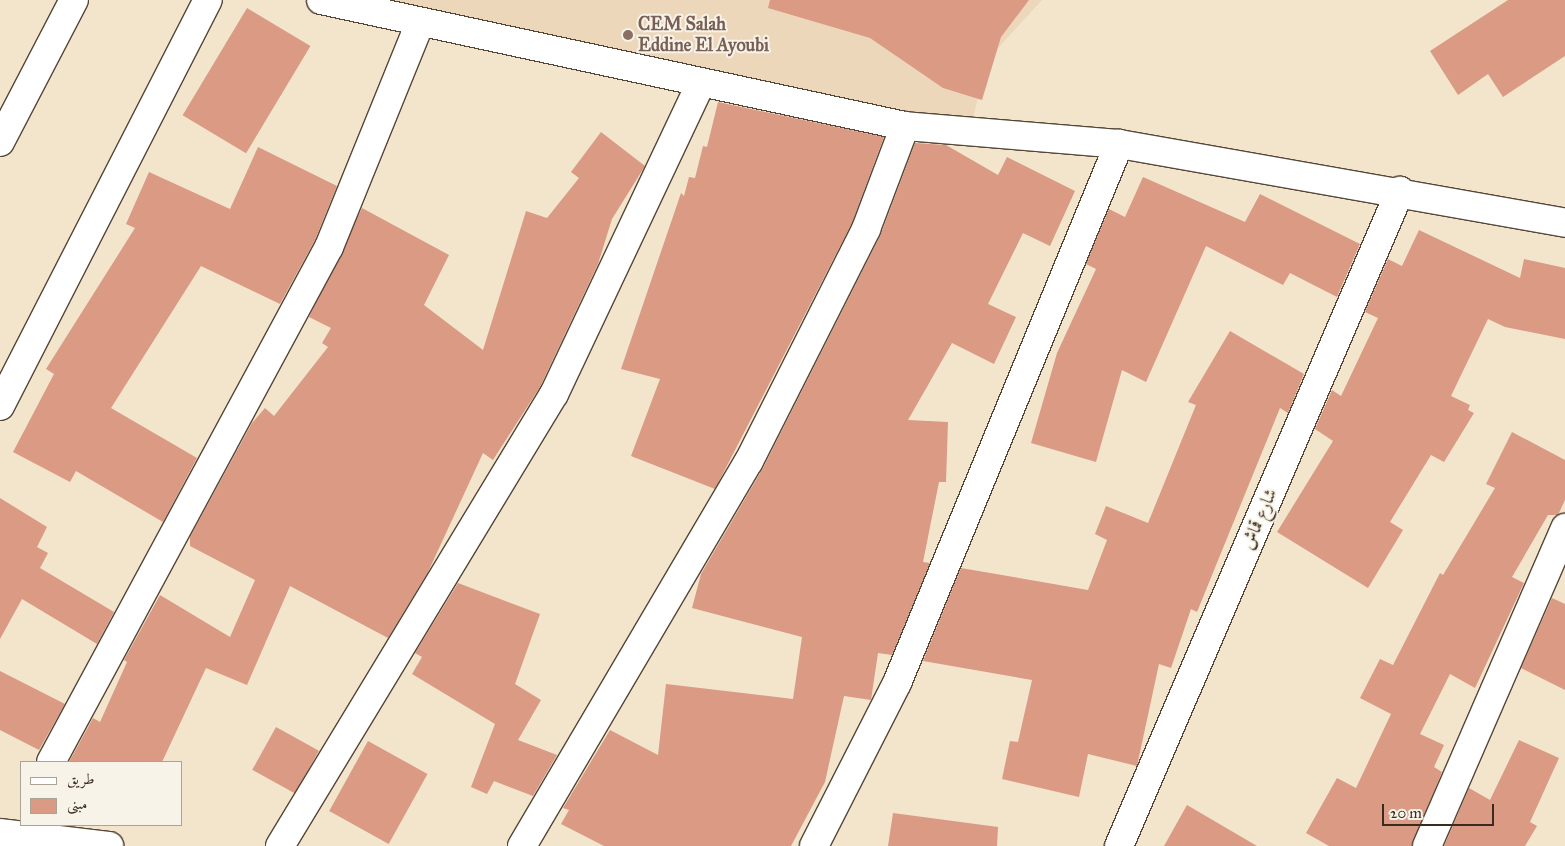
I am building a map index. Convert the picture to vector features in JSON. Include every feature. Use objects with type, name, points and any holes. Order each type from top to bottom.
[{"type":"street","points":[[0,142],[74,0]]},
{"type":"street","points":[[0,406],[208,0]]},
{"type":"street","points":[[321,0],[420,23],[905,126],[1119,144],[1400,191],[1565,223]]},
{"type":"street","points":[[52,761],[329,247],[420,23]]},
{"type":"street","points":[[280,846],[554,394],[701,83]]},
{"type":"street","points":[[522,846],[749,461],[866,229],[905,126]]},
{"type":"street","points":[[814,846],[897,683],[1119,144]]},
{"type":"street","name":"شارع قماش","points":[[1119,846],[1400,191]]},
{"type":"street","points":[[1427,846],[1565,528]]},
{"type":"street","points":[[11,828],[109,846]]},
{"type":"shaded area","points":[[390,0],[1042,0],[989,58],[971,124],[696,71]]},
{"type":"building","points":[[770,0],[1029,0],[1001,37],[982,100],[943,88],[870,38],[768,8]]},
{"type":"building","points":[[1508,0],[1565,0],[1565,56],[1503,97],[1488,74],[1458,95],[1430,51]]},
{"type":"building","points":[[247,8],[310,46],[246,153],[183,115]]},
{"type":"building","points":[[718,102],[884,137],[852,223],[715,489],[631,456],[660,379],[621,369],[681,193],[684,196],[689,177],[695,178],[703,146],[707,147]]},
{"type":"building","points":[[601,132],[645,166],[612,219],[598,264],[540,387],[493,460],[483,453],[428,572],[388,638],[290,586],[247,685],[206,668],[162,761],[70,761],[93,718],[100,722],[127,662],[124,660],[160,595],[230,637],[255,580],[190,546],[190,537],[252,423],[265,408],[274,416],[328,347],[322,343],[331,328],[309,317],[362,208],[449,255],[424,305],[483,350],[526,211],[547,218],[579,178],[571,172]]},
{"type":"building","points":[[915,143],[946,145],[998,175],[1007,157],[1075,191],[1050,246],[1023,233],[988,304],[1016,317],[994,364],[952,343],[908,420],[948,422],[946,482],[939,482],[923,562],[930,563],[892,655],[878,653],[871,700],[844,696],[825,782],[791,846],[604,846],[561,824],[569,810],[563,808],[610,730],[658,755],[666,684],[793,699],[802,637],[692,608],[701,574],[763,468],[880,236]]},
{"type":"building","points":[[258,147],[337,186],[315,240],[280,304],[201,266],[111,408],[197,458],[163,522],[76,471],[70,482],[13,452],[54,374],[46,369],[135,228],[126,224],[149,172],[230,209]]},
{"type":"building","points":[[1143,177],[1245,222],[1260,194],[1360,244],[1337,297],[1290,273],[1283,285],[1206,246],[1146,382],[1122,370],[1096,462],[1031,443],[1057,353],[1096,269],[1086,264],[1109,209],[1125,217]]},
{"type":"building","points":[[1419,230],[1520,278],[1524,259],[1565,268],[1565,339],[1505,327],[1488,319],[1451,396],[1470,405],[1468,410],[1474,413],[1444,462],[1431,455],[1390,522],[1403,530],[1368,588],[1277,532],[1333,441],[1315,429],[1332,390],[1341,396],[1378,318],[1365,312],[1388,259],[1402,266]]},
{"type":"building","points":[[1230,331],[1304,374],[1288,413],[1280,408],[1197,612],[1191,609],[1171,668],[1159,664],[1137,766],[1088,754],[1079,797],[1002,779],[1010,741],[1018,742],[1032,680],[923,661],[961,568],[1088,590],[1107,540],[1095,534],[1106,506],[1148,523],[1196,405],[1188,402]]},
{"type":"building","points":[[1512,432],[1565,460],[1565,500],[1558,515],[1548,515],[1512,577],[1524,583],[1475,688],[1450,674],[1420,734],[1444,745],[1434,767],[1442,772],[1412,846],[1329,846],[1306,833],[1337,778],[1356,788],[1391,714],[1360,698],[1380,659],[1393,665],[1440,573],[1443,575],[1495,488],[1486,484]]},
{"type":"building","points":[[0,498],[47,527],[37,547],[48,553],[40,568],[114,612],[97,644],[22,599],[0,639]]},
{"type":"building","points":[[458,583],[540,614],[515,684],[541,700],[518,740],[557,755],[533,796],[494,781],[487,794],[471,787],[495,724],[412,674],[422,657],[415,653]]},
{"type":"building","points":[[1552,598],[1565,604],[1565,690],[1521,668]]},
{"type":"building","points":[[0,671],[65,704],[39,750],[0,730]]},
{"type":"building","points":[[276,727],[319,751],[295,794],[252,770]]},
{"type":"building","points":[[1519,740],[1559,758],[1530,822],[1537,826],[1525,846],[1444,846],[1469,788],[1490,800]]},
{"type":"building","points":[[368,741],[427,774],[389,844],[329,811]]},
{"type":"building","points":[[1187,805],[1257,846],[1164,846]]},
{"type":"building","points":[[893,813],[998,827],[997,846],[888,846]]},
{"type":"place","name":"CEM Salah Eddine El Ayoubi","points":[[628,35]]}]
